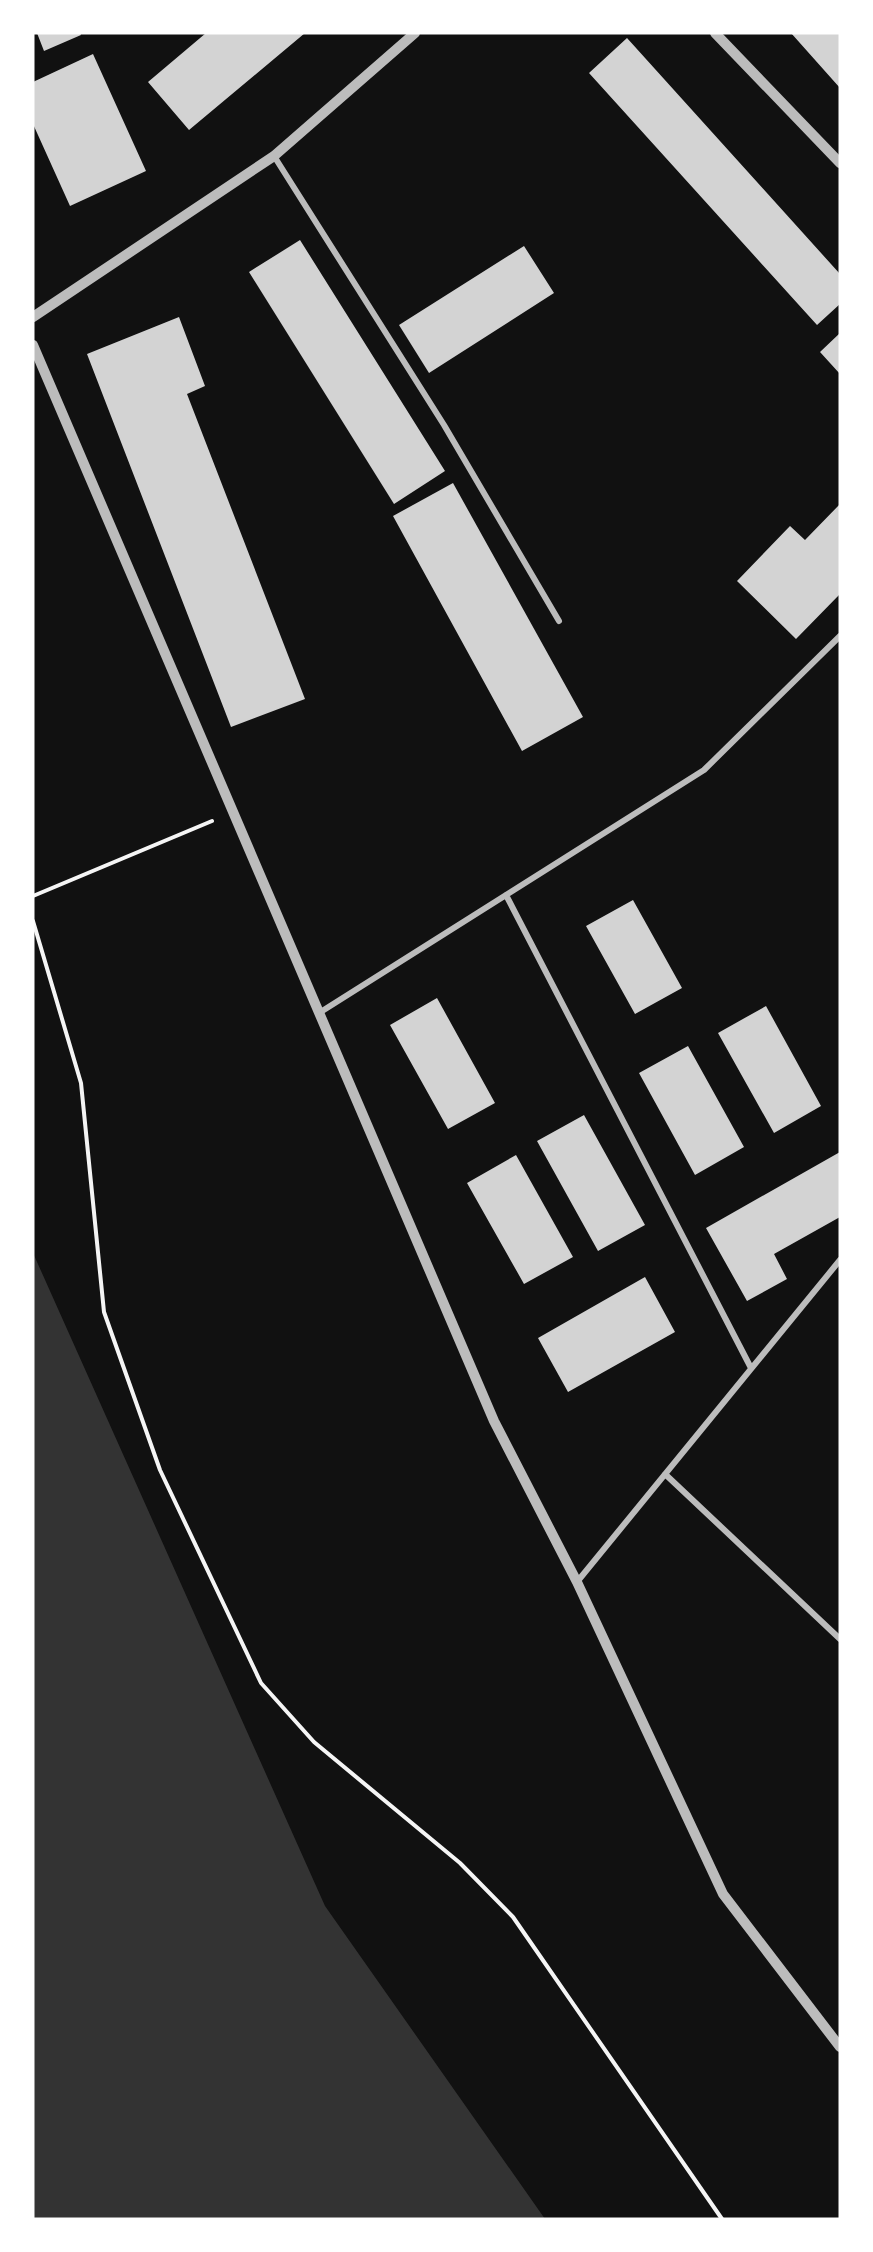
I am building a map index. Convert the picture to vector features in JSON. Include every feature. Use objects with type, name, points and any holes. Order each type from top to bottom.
[{"type":"street","points":[[33,317],[274,156],[415,33]]},
{"type":"street","points":[[715,33],[840,163]]},
{"type":"street","points":[[274,156],[444,425],[559,621]]},
{"type":"street","points":[[33,345],[494,1421],[577,1582],[723,1894],[840,2047]]},
{"type":"street","points":[[319,1013],[705,770],[840,636]]},
{"type":"street","points":[[506,894],[751,1368]]},
{"type":"street","points":[[577,1582],[840,1260]]},
{"type":"street","points":[[666,1473],[840,1639]]},
{"type":"path","points":[[33,896],[233,812]]},
{"type":"path","points":[[33,921],[81,1083],[104,1312],[160,1470],[261,1683],[314,1742],[460,1863],[513,1917],[722,2219]]},
{"type":"shaded area","points":[[33,1253],[325,1906],[545,2219],[33,2219]]},
{"type":"building","points":[[37,33],[80,33],[81,35],[44,51]]},
{"type":"building","points":[[206,33],[305,33],[189,130],[148,82]]},
{"type":"building","points":[[791,33],[840,33],[840,88]]},
{"type":"building","points":[[627,38],[840,274],[840,304],[817,325],[589,73]]},
{"type":"building","points":[[93,54],[146,171],[70,206],[33,124],[33,82]]},
{"type":"building","points":[[300,240],[445,471],[394,504],[249,272]]},
{"type":"building","points":[[524,246],[554,293],[429,373],[399,325]]},
{"type":"building","points":[[179,317],[205,386],[187,394],[305,699],[231,727],[87,354]]},
{"type":"building","points":[[840,333],[840,374],[820,352]]},
{"type":"building","points":[[453,483],[583,717],[522,751],[393,516]]},
{"type":"building","points":[[840,504],[840,594],[796,639],[737,581],[790,526],[805,540]]},
{"type":"building","points":[[633,900],[682,988],[635,1014],[586,926]]},
{"type":"building","points":[[437,998],[495,1103],[448,1129],[390,1025]]},
{"type":"building","points":[[766,1006],[821,1106],[774,1133],[718,1033]]},
{"type":"building","points":[[688,1046],[744,1147],[695,1175],[639,1073]]},
{"type":"building","points":[[584,1115],[645,1225],[598,1251],[537,1141]]},
{"type":"building","points":[[840,1152],[840,1217],[774,1254],[787,1279],[747,1301],[706,1228]]},
{"type":"building","points":[[516,1155],[573,1257],[524,1284],[467,1183]]},
{"type":"building","points":[[645,1277],[675,1332],[568,1392],[538,1338]]}]
